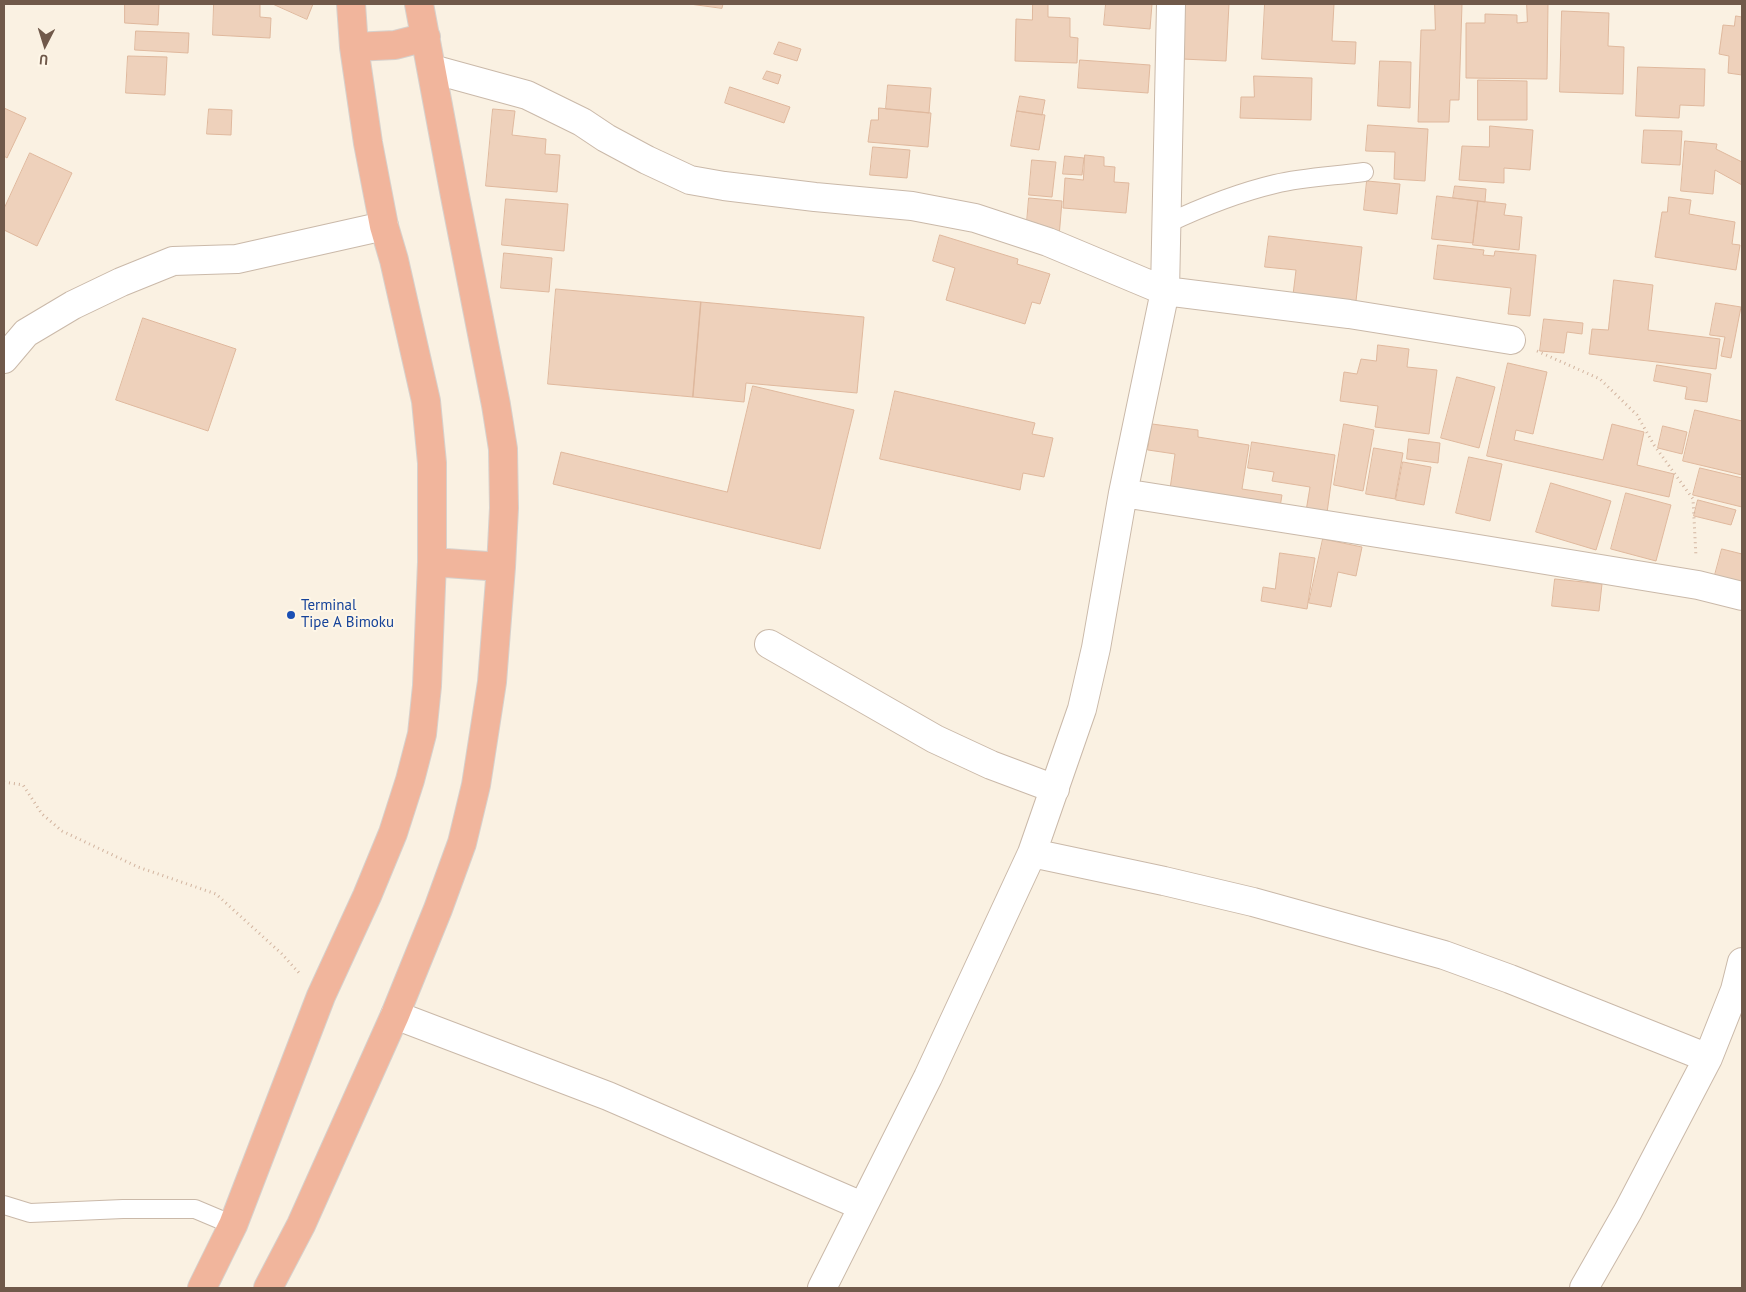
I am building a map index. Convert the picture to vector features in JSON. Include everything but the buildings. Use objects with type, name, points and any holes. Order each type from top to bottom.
[{"type":"highway","points":[[202,1288],[233,1225],[321,996],[367,896],[393,833],[422,734],[427,686],[432,562],[432,463],[426,401],[394,260],[384,226],[368,143],[354,47],[351,4]]},
{"type":"highway","points":[[268,1288],[301,1225],[395,1015],[438,909],[462,842],[476,785],[492,682],[504,508],[503,449],[419,4]]},
{"type":"highway","points":[[354,47],[395,45],[426,37]]},
{"type":"highway","points":[[432,562],[501,567]]},
{"type":"street","points":[[822,1288],[928,1077],[1032,852],[1056,790],[1082,709],[1096,648],[1123,494],[1165,291],[1171,4]]},
{"type":"street","points":[[432,68],[528,95],[582,122],[606,138],[647,160],[690,180],[815,198],[912,206],[975,218],[1048,242],[1165,291],[1349,314],[1511,340]]},
{"type":"street","points":[[4,359],[26,333],[73,305],[173,261],[237,260],[384,226]]},
{"type":"street","points":[[1123,494],[1698,585],[1742,596]]},
{"type":"street","points":[[768,644],[935,738],[991,765],[1056,790]]},
{"type":"street","points":[[1032,852],[1253,902],[1444,955],[1510,979],[1708,1058]]},
{"type":"street","points":[[1584,1288],[1628,1211],[1708,1058],[1735,990],[1742,962]]},
{"type":"street","points":[[395,1015],[608,1096],[862,1206]]},
{"type":"lane","points":[[1166,224],[1207,205],[1277,183],[1364,172]]},
{"type":"lane","points":[[4,1205],[30,1213],[123,1209],[195,1209],[233,1225]]},
{"type":"path","points":[[1511,340],[1600,379],[1637,415],[1654,445],[1693,499],[1698,585]]},
{"type":"path","points":[[4,782],[23,786],[42,814],[62,831],[138,867],[216,894],[282,954],[321,996]]},
{"type":"place","name":"Terminal Tipe A Bimoku","points":[[291,615]]}]
